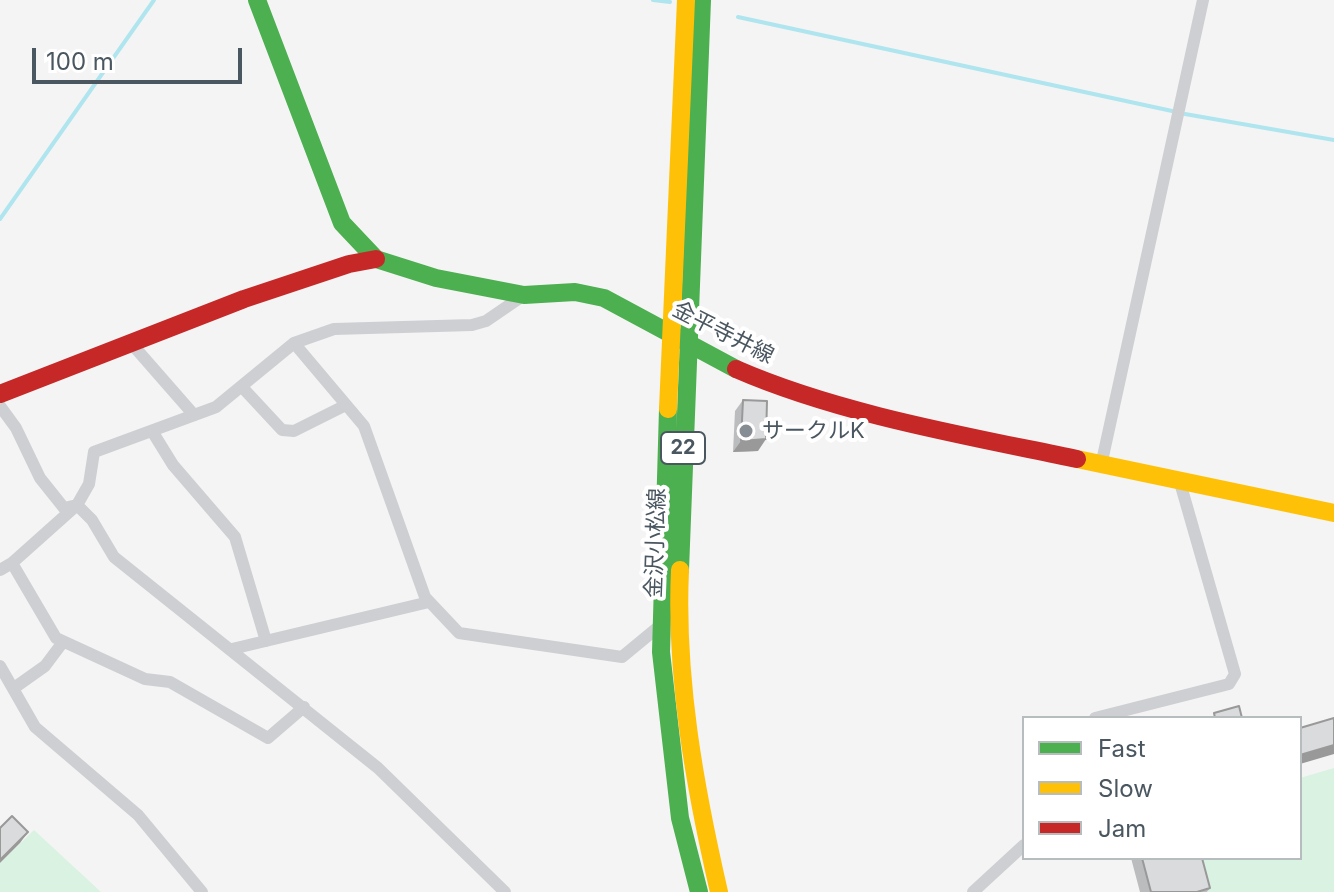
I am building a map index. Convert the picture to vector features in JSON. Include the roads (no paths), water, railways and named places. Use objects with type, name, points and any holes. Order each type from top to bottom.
[{"type":"main road","name":"金平寺井線","points":[[257,0],[342,223],[376,259],[436,278],[524,295],[575,292],[604,298],[680,340],[777,387],[972,437],[1102,461],[1334,513]]},
{"type":"main road","name":"金沢小松線","points":[[686,0],[678,613],[682,683],[700,810],[719,892]]},
{"type":"main road","name":"金沢小松線","points":[[699,892],[680,818],[664,689],[661,554],[680,340],[702,0]]},
{"type":"main road","points":[[0,404],[131,343],[244,299],[349,264],[376,259]]},
{"type":"street","points":[[1102,461],[1203,0]]},
{"type":"street","points":[[0,570],[77,505],[89,484],[94,452],[216,407],[294,343],[334,329],[472,325],[486,321],[524,295]]},
{"type":"street","points":[[131,343],[194,415]]},
{"type":"street","points":[[294,343],[364,426],[429,602],[459,633],[622,657],[662,624]]},
{"type":"street","points":[[242,387],[282,430],[294,431],[346,405]]},
{"type":"street","points":[[0,404],[40,478],[64,508],[77,505]]},
{"type":"street","points":[[152,431],[173,465],[235,537],[266,641]]},
{"type":"street","points":[[1103,716],[1229,684],[1235,674],[1179,479]]},
{"type":"street","points":[[77,505],[92,520],[114,557],[162,599],[232,649],[378,768],[505,892]]},
{"type":"street","points":[[12,563],[46,627],[63,642],[145,679],[170,682],[268,738],[304,707]]},
{"type":"street","points":[[232,649],[429,602]]},
{"type":"street","points":[[14,688],[45,666],[63,642]]},
{"type":"street","points":[[0,666],[35,727],[138,815],[202,892]]},
{"type":"street","points":[[973,892],[1022,847]]},
{"type":"waterway","points":[[0,219],[154,0]]},
{"type":"waterway","points":[[653,0],[670,2]]},
{"type":"waterway","points":[[738,17],[1172,111]]},
{"type":"waterway","points":[[1185,114],[1334,140]]},
{"type":"place","name":"サークルK","points":[[746,431]]}]
